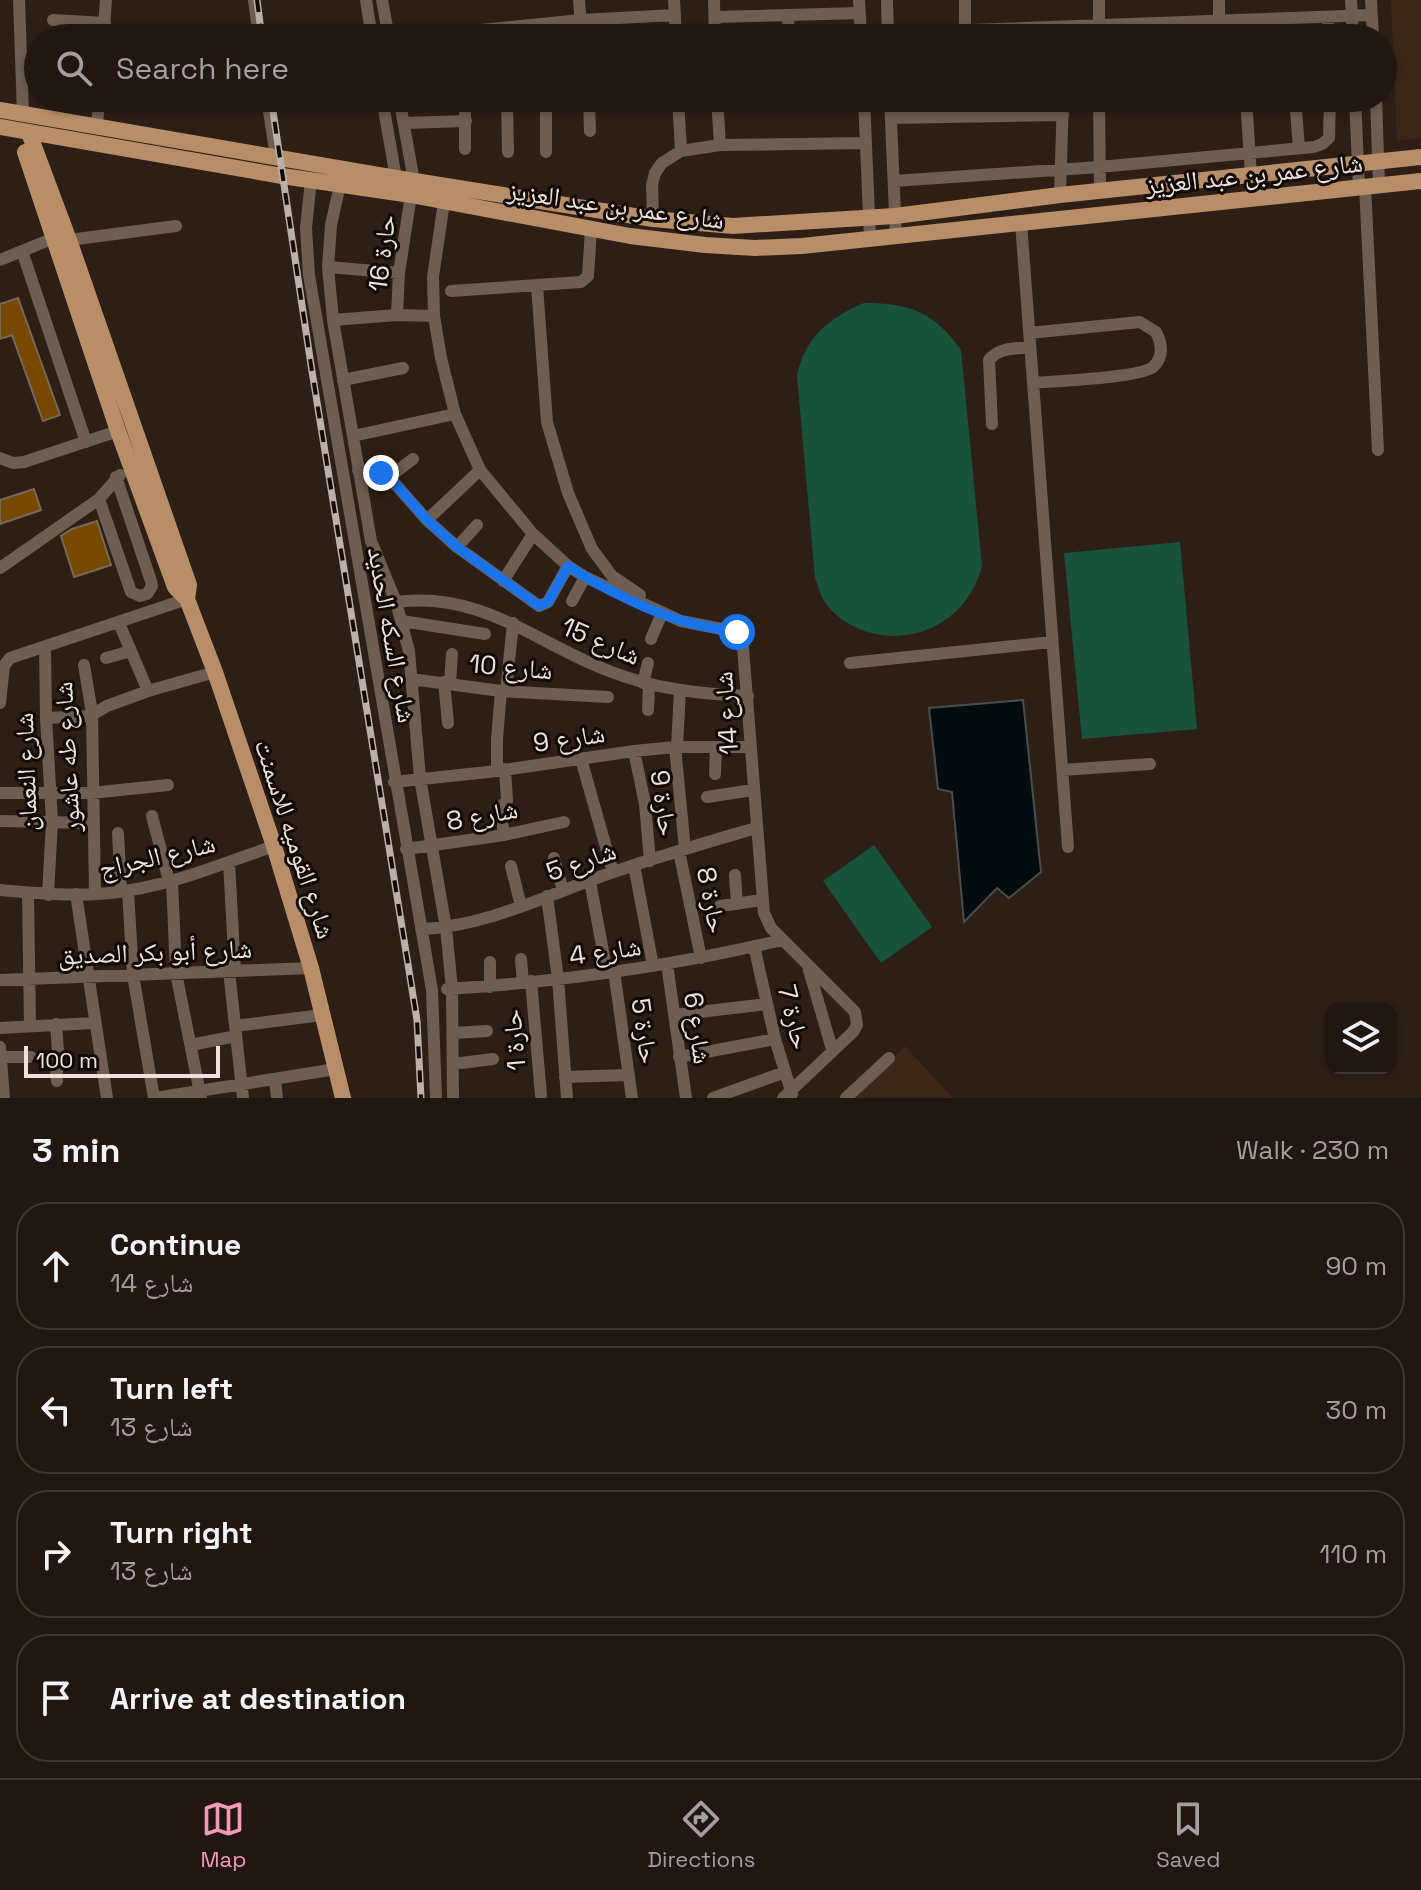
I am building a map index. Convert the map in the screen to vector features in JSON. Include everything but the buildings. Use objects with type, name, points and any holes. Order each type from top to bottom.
[{"type":"main road","name":"شارع عمر بن عبد العزيز","points":[[0,110],[23,126],[251,171],[340,185],[413,188],[653,219],[733,226],[895,216],[1060,195],[1421,157]]},
{"type":"main road","name":"شارع القوميه للاسمنت","points":[[23,126],[189,585],[187,599],[274,846],[311,968],[343,1098]]},
{"type":"main road","name":"شارع عمر بن عبد العزيز","points":[[0,127],[97,127],[396,178],[444,202],[667,241],[755,248],[870,239],[1421,181]]},
{"type":"main road","points":[[251,171],[253,153]]},
{"type":"main road","name":"شارع القوميه للاسمنت","points":[[62,240],[118,431],[124,472],[175,587],[180,596],[187,599]]},
{"type":"main road","points":[[124,472],[147,462]]},
{"type":"street","points":[[19,0],[23,126]]},
{"type":"street","points":[[53,20],[105,23],[106,0]]},
{"type":"street","points":[[254,0],[257,24]]},
{"type":"street","points":[[366,0],[370,24]]},
{"type":"street","points":[[382,0],[386,24]]},
{"type":"street","points":[[579,0],[581,24]]},
{"type":"street","points":[[674,0],[675,24]]},
{"type":"street","points":[[714,0],[715,24]]},
{"type":"street","points":[[887,0],[888,24]]},
{"type":"street","points":[[965,0],[965,24]]},
{"type":"street","points":[[1099,0],[1099,24]]},
{"type":"street","points":[[1219,0],[1219,21]]},
{"type":"street","points":[[1351,0],[1352,24]]},
{"type":"street","points":[[1371,0],[1372,24]]},
{"type":"street","points":[[715,17],[788,15],[860,6]]},
{"type":"street","points":[[558,24],[675,15]]},
{"type":"street","points":[[788,15],[788,24]]},
{"type":"street","points":[[1186,24],[1371,15]]},
{"type":"street","points":[[1328,17],[1328,24]]},
{"type":"street","points":[[1287,18],[1288,24]]},
{"type":"street","points":[[1243,20],[1243,24]]},
{"type":"street","points":[[97,127],[98,112]]},
{"type":"street","points":[[269,112],[276,157]]},
{"type":"street","points":[[384,112],[396,178]]},
{"type":"street","name":"حارة 16","points":[[397,315],[399,273],[413,188],[402,112]]},
{"type":"street","points":[[465,149],[466,112]]},
{"type":"street","points":[[507,112],[508,152]]},
{"type":"street","points":[[546,112],[546,152]]},
{"type":"street","points":[[589,112],[590,131]]},
{"type":"street","points":[[679,112],[681,151]]},
{"type":"street","points":[[718,112],[720,145]]},
{"type":"street","points":[[865,112],[870,239]]},
{"type":"street","points":[[891,112],[896,236]]},
{"type":"street","points":[[1099,112],[1100,191]]},
{"type":"street","points":[[1247,112],[1251,176]]},
{"type":"street","points":[[1296,112],[1299,148]]},
{"type":"street","points":[[894,181],[1099,167],[1299,148],[1322,144],[1329,138],[1330,112]]},
{"type":"street","points":[[1356,112],[1358,162],[1368,186],[1378,450]]},
{"type":"street","points":[[1368,186],[1379,161],[1377,112]]},
{"type":"street","points":[[891,118],[1063,115],[1060,195]]},
{"type":"street","points":[[404,123],[466,121]]},
{"type":"street","points":[[653,219],[652,185],[655,173],[662,163],[681,151],[720,145],[866,143]]},
{"type":"street","name":"شارع السكه الحديد","points":[[311,180],[306,228],[309,275],[432,990],[436,1098]]},
{"type":"street","name":"شارع السكه الحديد","points":[[340,185],[331,225],[328,267],[333,320],[371,541],[396,602],[409,651],[420,778],[446,928],[454,1033],[453,1098]]},
{"type":"street","name":"شارع 14","points":[[444,202],[433,277],[434,316],[455,414],[480,470],[533,534],[585,577],[662,613],[690,623],[740,633],[743,639],[762,900],[767,922],[855,1012],[857,1025],[832,1049]]},
{"type":"street","points":[[1021,223],[1068,847]]},
{"type":"street","points":[[0,260],[62,240],[176,226]]},
{"type":"street","points":[[451,291],[585,280],[588,276],[591,229]]},
{"type":"street","points":[[22,251],[86,442]]},
{"type":"street","points":[[328,267],[399,273]]},
{"type":"street","points":[[537,286],[547,422],[568,493],[592,549],[612,576],[640,595]]},
{"type":"street","points":[[333,320],[397,315],[434,316]]},
{"type":"street","points":[[1029,333],[1140,322],[1156,332],[1161,350],[1159,360],[1144,372],[1033,383]]},
{"type":"street","points":[[992,424],[989,360],[1003,350],[1030,347]]},
{"type":"street","points":[[343,380],[403,368]]},
{"type":"street","points":[[353,436],[455,414]]},
{"type":"street","points":[[0,458],[13,463],[24,462],[118,431]]},
{"type":"street","points":[[389,477],[413,459]]},
{"type":"street","points":[[358,470],[376,471],[389,477],[427,520],[457,547],[534,603],[544,605],[568,566]]},
{"type":"street","points":[[427,520],[480,470]]},
{"type":"street","points":[[99,499],[131,592],[140,596],[147,594],[151,581],[124,472]]},
{"type":"street","points":[[0,568],[99,499],[124,472]]},
{"type":"street","points":[[457,547],[477,525]]},
{"type":"street","points":[[503,581],[533,534]]},
{"type":"street","points":[[572,601],[585,577]]},
{"type":"street","points":[[0,703],[7,660],[187,599]]},
{"type":"street","name":"شارع 15","points":[[396,602],[433,601],[487,611],[576,657],[646,684],[748,696]]},
{"type":"street","points":[[651,639],[662,613]]},
{"type":"street","points":[[402,621],[485,634]]},
{"type":"street","points":[[119,623],[148,691]]},
{"type":"street","points":[[504,835],[500,807],[507,801],[497,739],[513,623]]},
{"type":"street","points":[[689,638],[690,623]]},
{"type":"street","points":[[850,663],[1052,642]]},
{"type":"street","name":"شارع النعمان","points":[[45,647],[52,821],[48,895]]},
{"type":"street","points":[[106,658],[131,651]]},
{"type":"street","points":[[448,723],[447,683],[452,654]]},
{"type":"street","points":[[648,663],[648,710]]},
{"type":"street","name":"شارع طه عاشور","points":[[84,665],[92,715],[95,893]]},
{"type":"street","points":[[46,718],[92,715],[148,691],[215,672]]},
{"type":"street","name":"شارع 10","points":[[411,679],[504,691],[608,697]]},
{"type":"street","points":[[680,690],[676,747],[682,850]]},
{"type":"street","name":"شارع 9","points":[[394,782],[634,751],[676,747],[751,747]]},
{"type":"street","points":[[715,774],[716,747]]},
{"type":"street","name":"حارة 9","points":[[634,751],[645,804],[650,861]]},
{"type":"street","points":[[581,759],[613,872]]},
{"type":"street","points":[[1062,770],[1150,764]]},
{"type":"street","points":[[0,793],[91,793],[168,785]]},
{"type":"street","points":[[707,797],[753,790]]},
{"type":"street","points":[[152,816],[170,881],[176,973],[200,1094]]},
{"type":"street","points":[[0,821],[93,823]]},
{"type":"street","name":"شارع 8","points":[[406,849],[504,835],[564,822]]},
{"type":"street","name":"شارع 5","points":[[421,929],[446,928],[521,906],[634,865],[756,828]]},
{"type":"street","points":[[118,833],[133,975],[160,1098],[200,1094],[336,1069]]},
{"type":"street","name":"شارع الجراج","points":[[0,890],[48,895],[125,891],[170,881],[274,846]]},
{"type":"street","name":"حارة 8","points":[[682,850],[701,958]]},
{"type":"street","points":[[554,858],[563,891]]},
{"type":"street","points":[[229,862],[232,971],[243,1098]]},
{"type":"street","points":[[634,865],[653,966]]},
{"type":"street","points":[[511,866],[521,906]]},
{"type":"street","points":[[735,875],[737,904]]},
{"type":"street","name":"حارة 5","points":[[590,881],[632,1098]]},
{"type":"street","points":[[28,893],[30,1026]]},
{"type":"street","points":[[76,894],[107,1098]]},
{"type":"street","points":[[547,896],[558,979],[567,1098]]},
{"type":"street","points":[[720,906],[762,900]]},
{"type":"street","name":"شارع 4","points":[[432,990],[490,987],[667,964],[782,940]]},
{"type":"street","name":"حارة 7","points":[[754,946],[789,1096]]},
{"type":"street","name":"حارة 1","points":[[521,959],[527,982],[541,1095]]},
{"type":"street","points":[[490,962],[490,987]]},
{"type":"street","name":"شارع 6","points":[[667,964],[686,1098]]},
{"type":"street","points":[[789,1096],[832,1049],[808,967]]},
{"type":"street","name":"شارع أبو بكر الصديق","points":[[0,980],[311,968]]},
{"type":"street","points":[[674,1015],[767,1004]]},
{"type":"street","points":[[191,1045],[236,1031],[322,1015]]},
{"type":"street","points":[[0,1028],[94,1023]]},
{"type":"street","points":[[56,1024],[57,1081]]},
{"type":"street","points":[[454,1033],[487,1031]]},
{"type":"street","points":[[679,1057],[775,1039]]},
{"type":"street","points":[[0,1047],[4,1098]]},
{"type":"street","points":[[1,1057],[31,1057]]},
{"type":"street","points":[[846,1098],[889,1058]]},
{"type":"street","points":[[453,1064],[493,1059]]},
{"type":"street","points":[[713,1098],[746,1092],[785,1072]]},
{"type":"street","points":[[565,1077],[629,1075]]},
{"type":"street","points":[[275,1080],[277,1098]]},
{"type":"shaded area","points":[[1391,0],[1421,0],[1421,138],[1397,141],[1397,24],[1392,24]]},
{"type":"shaded area","points":[[1023,700],[1041,872],[1009,898],[997,888],[964,922],[952,792],[938,789],[929,708]]},
{"type":"shaded area","points":[[905,1046],[953,1098],[853,1098]]},
{"type":"green space","points":[[864,303],[895,305],[920,312],[941,327],[961,350],[982,566],[975,586],[964,603],[950,616],[934,627],[897,636],[877,634],[843,620],[824,601],[815,578],[797,376],[806,350],[820,330]]},
{"type":"green space","points":[[1180,542],[1197,729],[1082,739],[1064,553]]},
{"type":"green space","points":[[874,845],[932,927],[881,963],[823,881]]},
{"type":"railway","points":[[257,0],[260,24]]},
{"type":"railway","points":[[273,112],[417,1020],[421,1098]]},
{"type":"route","points":[[381,473],[389,477],[427,520],[457,547],[539,606],[548,602],[568,566],[662,613],[690,623],[737,632]]}]
